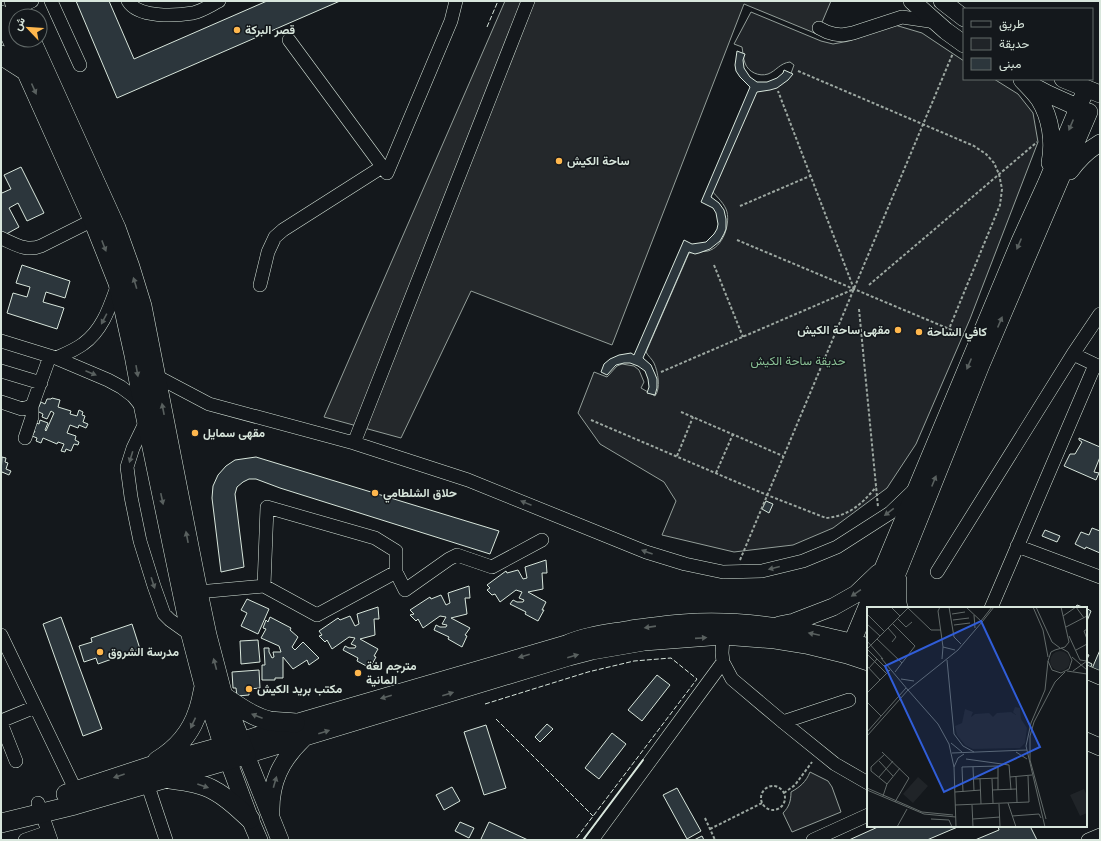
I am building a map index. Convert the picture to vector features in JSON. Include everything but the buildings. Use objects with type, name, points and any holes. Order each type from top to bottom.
[{"type":"highway","points":[[23,48],[26,71],[93,220],[118,283],[191,635],[204,685],[235,750]]},
{"type":"highway","points":[[35,48],[113,222],[130,267],[142,306],[207,635],[235,750]]},
{"type":"highway","points":[[1,55],[26,71]]},
{"type":"highway","points":[[153,776],[168,755],[181,742],[192,727],[199,710],[204,685]]},
{"type":"highway","points":[[223,696],[257,717],[300,730]]},
{"type":"highway","points":[[1,814],[39,808],[75,805],[153,776],[235,750]]},
{"type":"highway","points":[[1,823],[76,791],[153,776],[196,784],[214,790],[226,798],[250,819]]},
{"type":"main road","points":[[912,1],[961,42]]},
{"type":"main road","points":[[942,1],[963,17]]},
{"type":"main road","points":[[1023,80],[1039,99],[1047,116],[1052,135],[1052,186]]},
{"type":"main road","points":[[1024,80],[1048,94],[1089,112]]},
{"type":"main road","points":[[882,607],[892,568],[918,486],[1020,241],[1052,186],[1089,112],[1094,92],[1065,80]]},
{"type":"main road","points":[[877,607],[892,568],[984,358],[1052,186],[1090,148],[1100,143]]},
{"type":"main road","points":[[892,568],[899,607]]},
{"type":"main road","points":[[773,626],[794,622],[833,607],[856,594],[870,582],[892,568]]},
{"type":"main road","points":[[235,750],[575,640],[617,632],[683,623],[773,626],[861,650]]},
{"type":"main road","points":[[861,650],[867,634]]},
{"type":"main road","points":[[300,730],[592,651],[644,642],[723,636],[775,640],[806,645],[861,650]]},
{"type":"main road","points":[[272,820],[271,805],[277,775],[293,748],[300,730]]},
{"type":"main road","points":[[1087,741],[1100,747]]},
{"type":"main road","points":[[235,750],[250,819],[259,840]]},
{"type":"main road","points":[[235,750],[272,820],[280,840]]},
{"type":"street","points":[[51,1],[80,65]]},
{"type":"street","points":[[128,1],[138,11],[153,14],[194,12],[219,1]]},
{"type":"street","points":[[289,40],[387,173],[451,21],[456,1]]},
{"type":"street","points":[[354,443],[528,1]]},
{"type":"street","points":[[819,28],[827,32],[842,35],[853,33],[902,17],[936,22]]},
{"type":"street","points":[[260,285],[268,252],[275,237],[283,230],[382,167]]},
{"type":"street","points":[[1,238],[26,248],[34,249],[93,220]]},
{"type":"street","points":[[25,438],[32,417],[32,406],[53,357],[83,345],[95,334],[104,320],[118,283]]},
{"type":"street","points":[[937,572],[1073,354],[1100,314]]},
{"type":"street","points":[[1,342],[53,357],[108,380],[133,396],[145,415],[127,467],[131,497],[140,541],[164,614],[191,635]]},
{"type":"street","points":[[991,607],[1017,546],[1098,366],[1073,354]]},
{"type":"street","points":[[1,371],[41,383]]},
{"type":"street","points":[[156,376],[209,404],[354,443],[468,480],[646,552],[685,564],[723,572],[762,571],[803,561],[837,547],[890,513],[918,486]]},
{"type":"street","points":[[1,402],[22,409],[32,406]]},
{"type":"street","points":[[264,586],[267,506],[376,538],[396,551],[396,572],[405,590],[457,555],[492,567],[542,540]]},
{"type":"street","points":[[1017,546],[1100,577]]},
{"type":"street","points":[[198,592],[264,586],[317,614],[396,572]]},
{"type":"street","points":[[1,635],[76,791]]},
{"type":"street","points":[[723,636],[723,662],[732,679],[835,764],[867,782]]},
{"type":"street","points":[[592,840],[723,662]]},
{"type":"street","points":[[1087,672],[1100,678]]},
{"type":"street","points":[[783,722],[849,700]]},
{"type":"street","points":[[16,761],[1,722],[36,707]]},
{"type":"street","points":[[153,776],[166,840]]},
{"type":"street","points":[[25,840],[50,836],[39,808]]},
{"type":"street","points":[[813,840],[867,815]]},
{"type":"street","points":[[1088,840],[1100,835]]},
{"type":"path","points":[[734,572],[923,124],[961,42]]},
{"type":"path","points":[[798,71],[974,146],[986,154],[994,163],[1000,174],[1002,189],[1000,205],[949,329]]},
{"type":"path","points":[[778,91],[854,289]]},
{"type":"path","points":[[869,285],[1050,131]]},
{"type":"path","points":[[740,206],[810,176]]},
{"type":"path","points":[[737,240],[978,342]]},
{"type":"path","points":[[714,265],[743,337]]},
{"type":"path","points":[[661,372],[854,289]]},
{"type":"path","points":[[859,309],[879,520]]},
{"type":"path","points":[[681,412],[783,456]]},
{"type":"path","points":[[677,456],[693,417]]},
{"type":"path","points":[[591,420],[767,495],[826,518],[836,517],[850,511],[866,500],[876,487]]},
{"type":"path","points":[[716,473],[733,434]]},
{"type":"path","points":[[784,793],[800,780],[819,751]]},
{"type":"path","points":[[767,787],[779,787],[784,793],[785,797],[783,804],[776,809],[768,809],[762,803],[760,797],[761,793],[767,787]]},
{"type":"path","points":[[710,829],[762,803]]},
{"type":"path","points":[[705,818],[715,840]]},
{"type":"green space","name":"حديقة ساحة الكيش","points":[[751,12],[821,41],[833,44],[849,41],[895,25],[922,33],[963,60],[963,80],[996,80],[1018,94],[1033,113],[1038,142],[970,319],[916,444],[887,488],[833,528],[793,545],[734,552],[662,535],[676,501],[664,482],[600,444],[578,413],[594,372],[607,377],[617,366],[622,364],[634,366],[639,370],[644,382],[641,388],[655,396],[658,389],[657,371],[654,363],[646,352],[689,253],[713,249],[718,245],[724,235],[728,217],[727,212],[725,206],[712,191],[755,90],[790,76],[794,65],[790,62],[781,65],[771,73],[765,75],[754,73],[746,66],[742,47],[734,44]]},
{"type":"green space","points":[[810,772],[828,781],[832,787],[841,812],[792,832],[783,813],[789,804],[791,792],[807,779]]},
{"type":"shaded area","name":"ساحة الكيش","points":[[505,1],[831,1],[817,34],[744,4],[612,345],[471,291],[401,438],[324,417]]},
{"type":"fence","points":[[487,27],[498,1]]},
{"type":"fence","points":[[485,704],[588,672],[634,661],[671,658],[697,679],[575,840]]},
{"type":"fence","points":[[496,719],[593,816]]},
{"type":"wall","points":[[583,840],[643,760]]},
{"type":"place","name":"قصر البركة","points":[[237,30]]},
{"type":"place","name":"ساحة الكيش","points":[[559,161]]},
{"type":"place","name":"مقهى ساحة الكيش","points":[[898,330]]},
{"type":"place","name":"كافي الساحة","points":[[919,332]]},
{"type":"place","name":"مقهى سمايل","points":[[195,433]]},
{"type":"place","name":"حلاق الشلطامي","points":[[375,493]]},
{"type":"place","name":"مدرسة الشروق","points":[[100,652]]},
{"type":"place","name":"مترجم لغة المانية","points":[[358,673]]},
{"type":"place","name":"مكتب بريد الكيش","points":[[249,689]]}]
